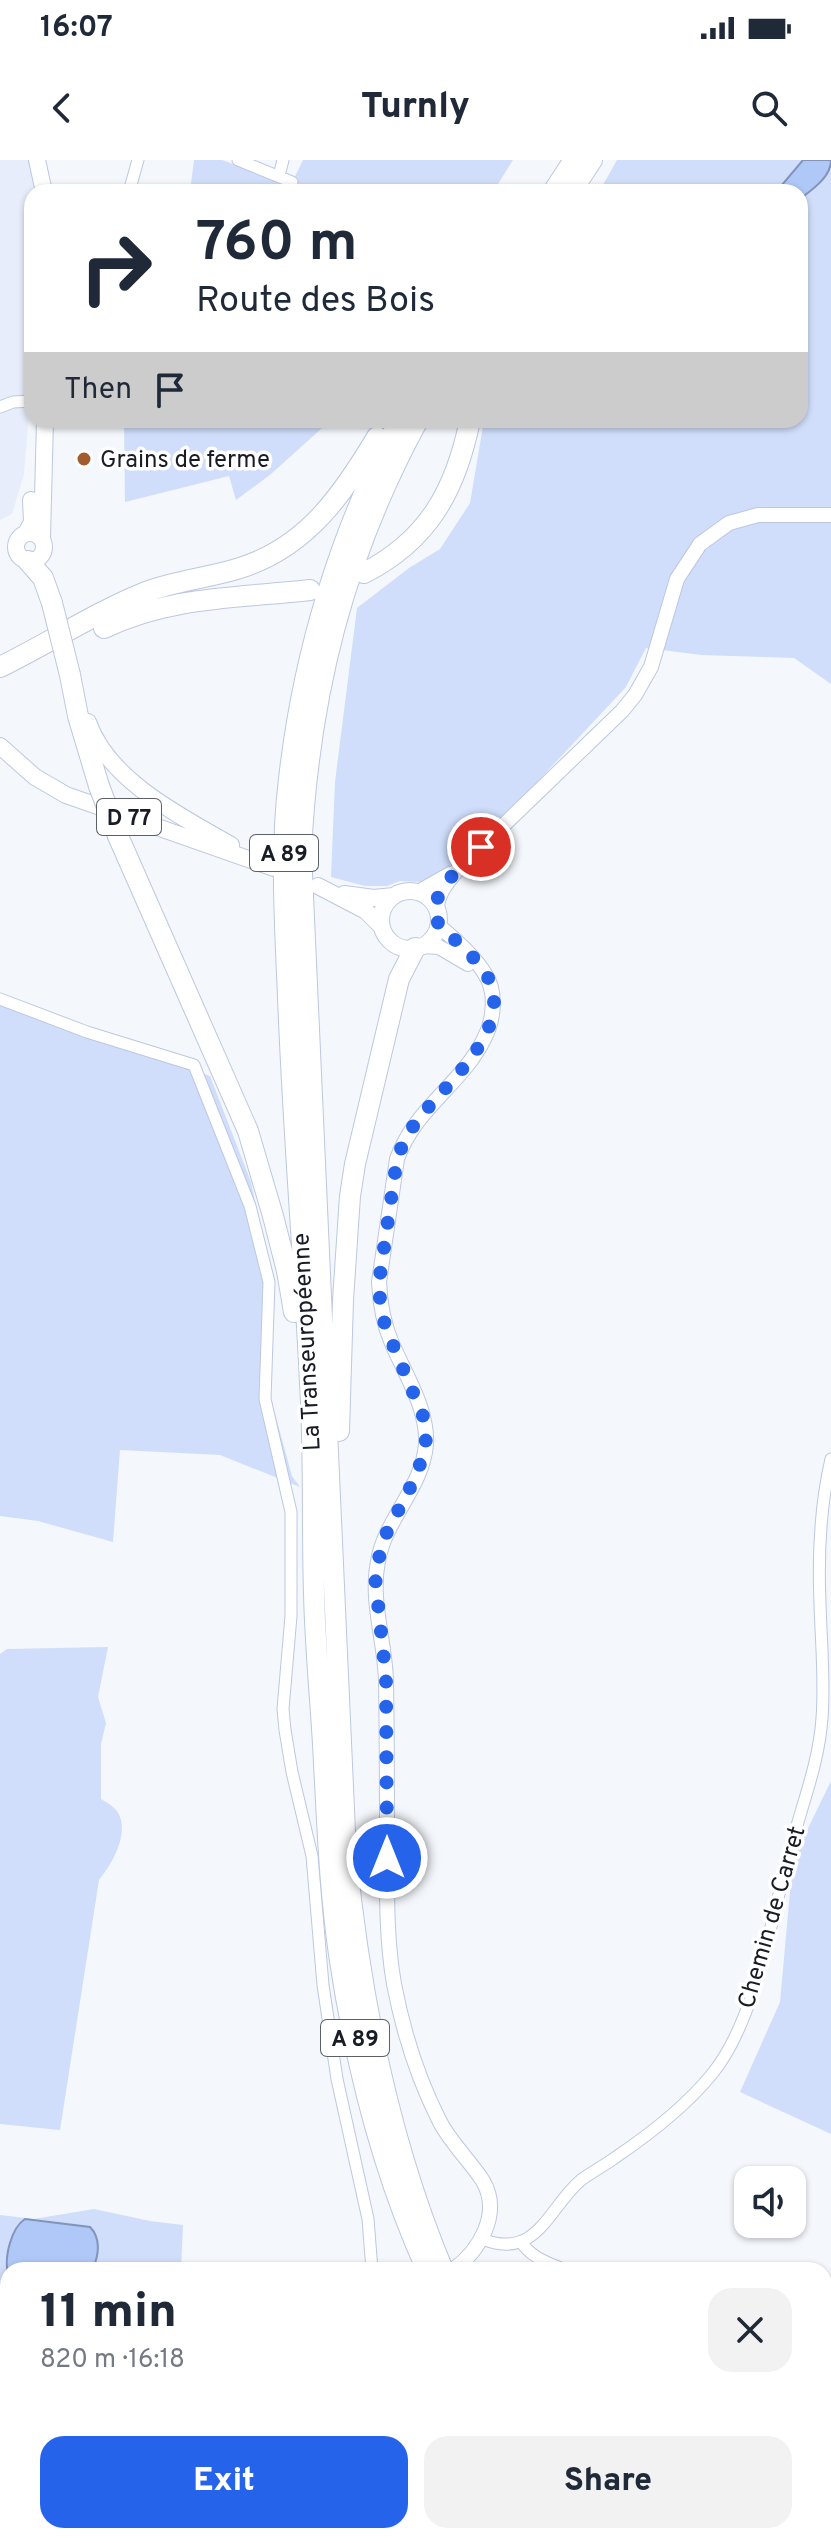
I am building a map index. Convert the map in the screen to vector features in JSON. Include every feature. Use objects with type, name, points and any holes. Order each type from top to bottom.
[{"type":"highway","points":[[558,184],[574,160]]},
{"type":"highway","points":[[576,184],[592,160]]},
{"type":"highway","points":[[0,667],[145,593],[241,568],[276,553],[306,533],[326,512],[383,428]]},
{"type":"highway","name":"La Transeuropéenne","points":[[396,428],[362,493],[337,565],[298,712],[288,782],[283,891],[312,1406],[314,1595],[328,1833],[340,1960],[364,2079],[381,2144],[410,2231],[433,2262]]},
{"type":"highway","name":"La Transeuropéenne","points":[[414,428],[384,486],[342,596],[318,697],[305,789],[301,851],[346,1854],[352,1914],[374,2043],[385,2092],[435,2262]]},
{"type":"highway","points":[[364,573],[401,551],[441,505],[458,469],[468,428]]},
{"type":"highway","points":[[30,547],[54,603],[72,674],[78,716],[99,786],[248,1131],[287,1271],[303,1380],[312,1406]]},
{"type":"highway","points":[[0,678],[126,618],[165,605],[310,590]]},
{"type":"highway","points":[[328,1474],[338,1449],[343,1300],[355,1164],[399,979],[418,947]]},
{"type":"main road","points":[[37,160],[42,184]]},
{"type":"main road","points":[[47,160],[52,184]]},
{"type":"main road","points":[[30,547],[33,428]]},
{"type":"main road","points":[[30,547],[44,428]]},
{"type":"main road","points":[[0,545],[30,547]]},
{"type":"main road","points":[[0,553],[30,547]]},
{"type":"main road","name":"D 77","points":[[3,747],[35,777],[66,795],[267,865],[194,824],[121,773],[92,733],[72,674]]},
{"type":"main road","points":[[382,927],[366,911],[325,889],[374,898],[418,892],[432,901],[438,918],[430,941],[418,947],[398,946],[385,935],[383,909],[394,896]]},
{"type":"street","points":[[131,184],[138,160]]},
{"type":"street","points":[[238,160],[292,182]]},
{"type":"street","points":[[279,176],[283,160]]},
{"type":"street","points":[[0,407],[24,401]]},
{"type":"street","points":[[448,2262],[475,2250],[482,2239],[489,2212],[485,2184],[441,2125],[420,2079],[394,1984],[387,1919],[386,1678],[375,1576],[383,1540],[412,1484],[426,1443],[423,1416],[385,1326],[380,1299],[379,1282],[397,1159],[418,1120],[484,1039],[491,1010],[491,986],[486,974],[438,918],[437,901],[460,867],[635,695],[651,667],[677,579],[700,544],[729,523],[758,515],[831,515]]},
{"type":"street","points":[[418,892],[460,867]]},
{"type":"street","points":[[418,947],[439,947],[467,963],[480,979],[491,1010]]},
{"type":"street","points":[[0,999],[87,1032],[194,1065],[250,1206],[269,1282],[265,1399],[291,1512],[291,1616],[283,1709],[285,1730],[312,1856],[323,1985],[337,2079],[368,2219],[371,2262]]},
{"type":"street","name":"Chemin de Carret","points":[[521,2241],[538,2231],[582,2179],[662,2123],[714,2073],[749,2005],[791,1844],[816,1763],[823,1680],[820,1535],[824,1488],[831,1459]]},
{"type":"street","points":[[482,2239],[504,2246],[521,2241],[531,2254],[548,2262]]},
{"type":"shaded area","points":[[0,160],[33,160],[37,184],[24,184],[24,428],[28,428],[24,474],[12,514],[0,520]]},
{"type":"shaded area","points":[[194,160],[222,160],[288,184],[191,184]]},
{"type":"shaded area","points":[[303,160],[513,160],[498,184],[291,184]]},
{"type":"shaded area","points":[[617,160],[831,160],[831,684],[794,658],[701,655],[646,648],[626,687],[525,795],[441,874],[423,882],[400,881],[387,886],[365,886],[331,877],[335,782],[357,608],[409,568],[440,549],[470,503],[483,428],[808,428],[808,184],[604,184]]},
{"type":"shaded area","points":[[124,428],[322,428],[271,474],[236,500],[229,476],[125,502]]},
{"type":"shaded area","points":[[0,1003],[210,1076],[251,1182],[269,1280],[271,1399],[292,1476],[300,1487],[220,1455],[120,1450],[113,1542],[38,1521],[0,1516]]},
{"type":"shaded area","points":[[108,1647],[98,1697],[106,1723],[101,1744],[101,1799],[117,1811],[122,1828],[114,1857],[99,1880],[60,2130],[0,2124],[0,1654],[7,1649]]},
{"type":"shaded area","points":[[831,1781],[831,2134],[740,2092],[780,2002],[793,1859]]},
{"type":"shaded area","points":[[94,2209],[183,2225],[181,2262],[0,2262],[0,2215],[34,2219]]},
{"type":"water","points":[[803,160],[831,160],[825,177],[808,193],[808,184],[783,184]]},
{"type":"water","points":[[25,2219],[90,2227],[98,2247],[95,2262],[7,2262],[10,2244]]},
{"type":"place","name":"Grains de ferme","points":[[84,459]]},
{"type":"route","points":[[387,1858],[386,1678],[375,1576],[383,1540],[412,1484],[426,1443],[423,1416],[385,1326],[379,1282],[397,1159],[403,1143],[418,1120],[476,1053],[488,1030],[493,997],[486,974],[438,925],[436,906],[453,875],[481,847]]}]
